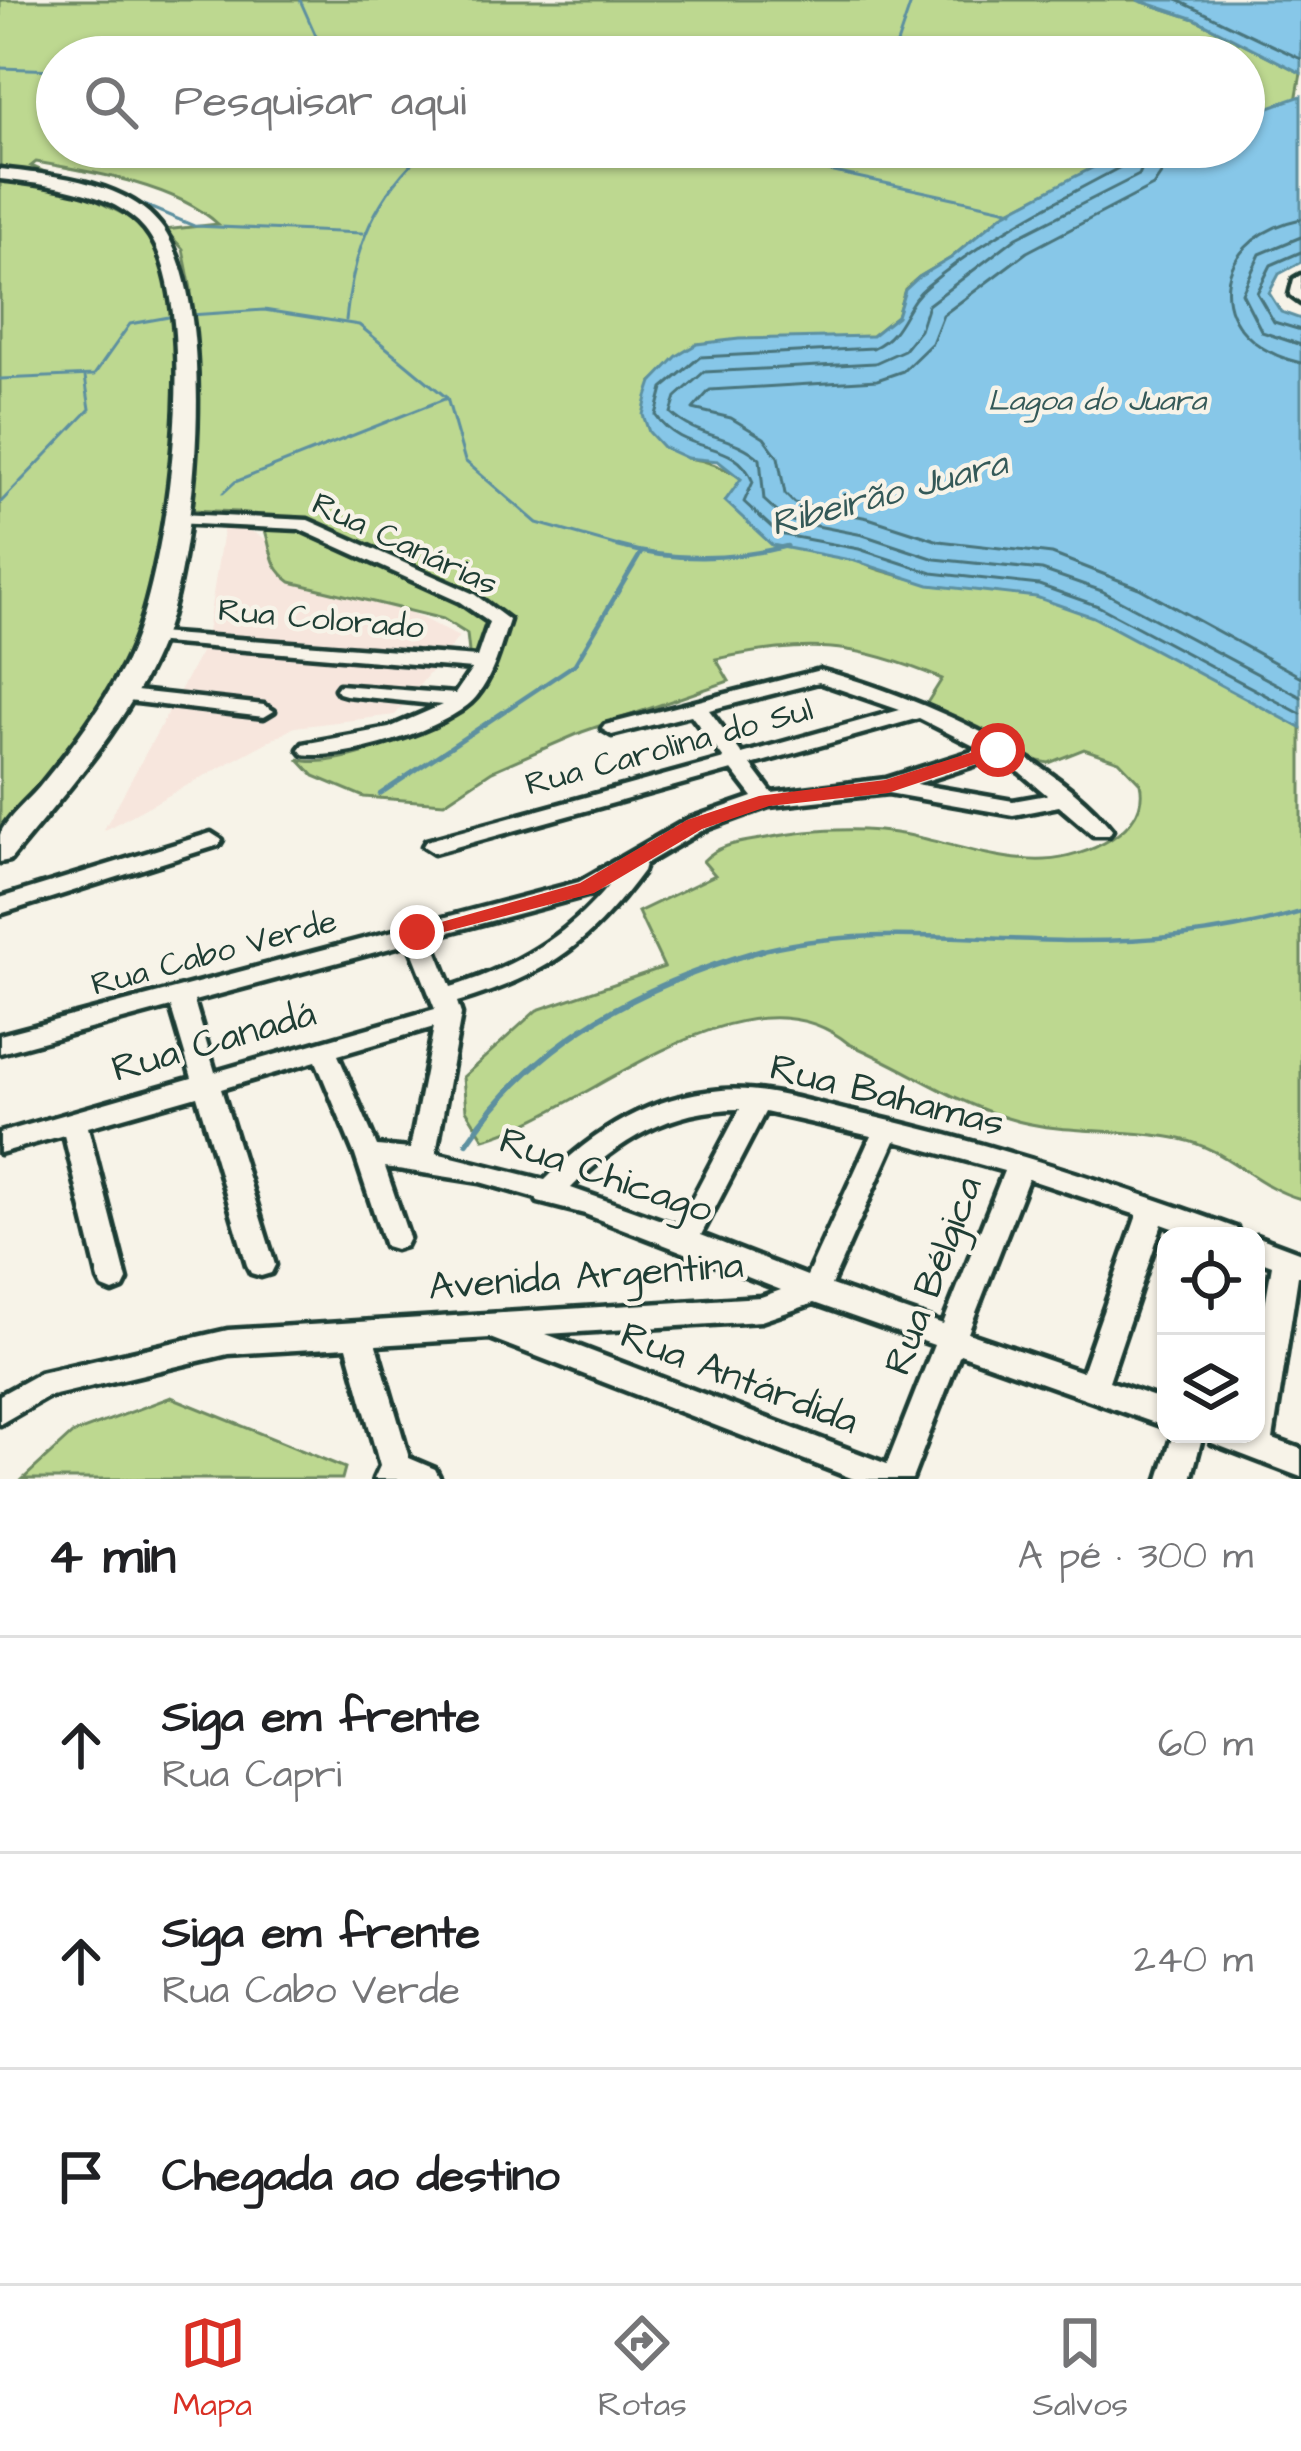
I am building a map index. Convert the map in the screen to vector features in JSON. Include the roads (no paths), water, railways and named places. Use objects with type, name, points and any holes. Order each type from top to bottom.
[{"type":"main road","points":[[0,175],[108,199],[149,223],[174,268],[181,321],[180,519],[171,580],[151,636],[118,695],[0,853]]},
{"type":"street","points":[[1301,279],[1297,295],[1301,298]]},
{"type":"street","name":"Rua Canárias","points":[[180,519],[302,524],[467,598],[499,620],[485,664]]},
{"type":"street","name":"Rua Colorado","points":[[151,636],[485,664]]},
{"type":"street","points":[[310,749],[446,714],[485,664]]},
{"type":"street","points":[[612,729],[820,676],[921,711],[998,750],[1101,830]]},
{"type":"street","points":[[346,689],[460,701]]},
{"type":"street","points":[[118,695],[264,710]]},
{"type":"street","points":[[695,706],[766,800]]},
{"type":"street","name":"Rua Carolina do Sul","points":[[434,846],[921,711]]},
{"type":"street","points":[[888,786],[998,750]]},
{"type":"street","name":"Rua Cabo Verde","points":[[0,1044],[587,888],[694,825],[766,800],[888,786],[1013,808],[1064,798]]},
{"type":"street","points":[[0,906],[211,840]]},
{"type":"street","name":"Rua Canadá","points":[[0,1143],[324,1051],[446,1006],[567,947],[605,908],[639,861]]},
{"type":"street","points":[[417,932],[446,1006],[422,1157]]},
{"type":"street","points":[[180,997],[262,1265]]},
{"type":"street","points":[[324,1051],[368,1155],[395,1238]]},
{"type":"street","name":"Rua Bahamas","points":[[548,1194],[604,1136],[656,1113],[716,1100],[758,1100],[887,1129],[1202,1227]]},
{"type":"street","points":[[683,1242],[758,1100]]},
{"type":"street","points":[[74,1124],[113,1280]]},
{"type":"street","points":[[887,1129],[814,1291],[1157,1411]]},
{"type":"street","name":"Rua Chicago","points":[[368,1155],[422,1157],[548,1194],[814,1291]]},
{"type":"street","name":"Rua Bélgica","points":[[893,1479],[1018,1169]]},
{"type":"street","points":[[1092,1388],[1153,1209]]},
{"type":"street","points":[[1256,1446],[1294,1262],[1265,1251]]},
{"type":"street","name":"Avenida Argentina","points":[[0,1411],[40,1386],[228,1342],[761,1309],[814,1291]]},
{"type":"street","name":"Rua Antárdida","points":[[492,1326],[893,1479]]},
{"type":"street","points":[[358,1335],[403,1475]]},
{"type":"street","points":[[1174,1479],[1184,1443]]},
{"type":"street","points":[[1248,1443],[1301,1462]]},
{"type":"water","points":[[1137,0],[1301,0],[1301,73],[1265,55],[1265,36],[1228,36]]},
{"type":"water","name":"Lagoa do Juara","points":[[1301,96],[1301,262],[1279,274],[1269,293],[1281,312],[1301,319],[1301,728],[1093,617],[1036,597],[929,585],[855,561],[772,545],[725,501],[741,479],[718,461],[687,458],[663,447],[649,432],[643,415],[652,382],[677,356],[697,344],[872,336],[897,316],[905,290],[919,277],[951,258],[1002,215],[1093,168],[1265,168],[1265,109]]},
{"type":"waterway","points":[[300,0],[316,36]]},
{"type":"waterway","points":[[900,36],[912,0]]},
{"type":"waterway","points":[[0,68],[36,69]]},
{"type":"waterway","points":[[0,168],[48,175]]},
{"type":"waterway","points":[[346,320],[361,246],[381,204],[407,168]]},
{"type":"waterway","points":[[816,168],[1013,211]]},
{"type":"waterway","points":[[106,189],[194,226],[362,233]]},
{"type":"waterway","name":"Ribeirão Juara","points":[[190,315],[264,310],[359,325],[447,398]]},
{"type":"waterway","name":"Ribeirão Juara","points":[[0,379],[94,375],[130,324],[169,317]]},
{"type":"waterway","points":[[0,503],[90,409],[85,377]]},
{"type":"waterway","points":[[223,493],[235,482],[447,398]]},
{"type":"waterway","name":"Ribeirão Juara","points":[[447,398],[465,461],[537,523],[620,546]]},
{"type":"waterway","name":"Ribeirão Juara","points":[[620,546],[703,557],[787,546]]},
{"type":"waterway","name":"Ribeirão Juara","points":[[620,546],[629,549]]},
{"type":"waterway","name":"Ribeirão Juara","points":[[776,549],[788,546]]},
{"type":"waterway","points":[[380,794],[575,664],[641,553]]},
{"type":"waterway","points":[[754,952],[868,936],[1064,941],[1154,938],[1213,932],[1301,912]]},
{"type":"waterway","points":[[754,952],[762,950]]},
{"type":"waterway","points":[[467,1143],[526,1074],[596,1020],[676,980],[754,952]]}]
